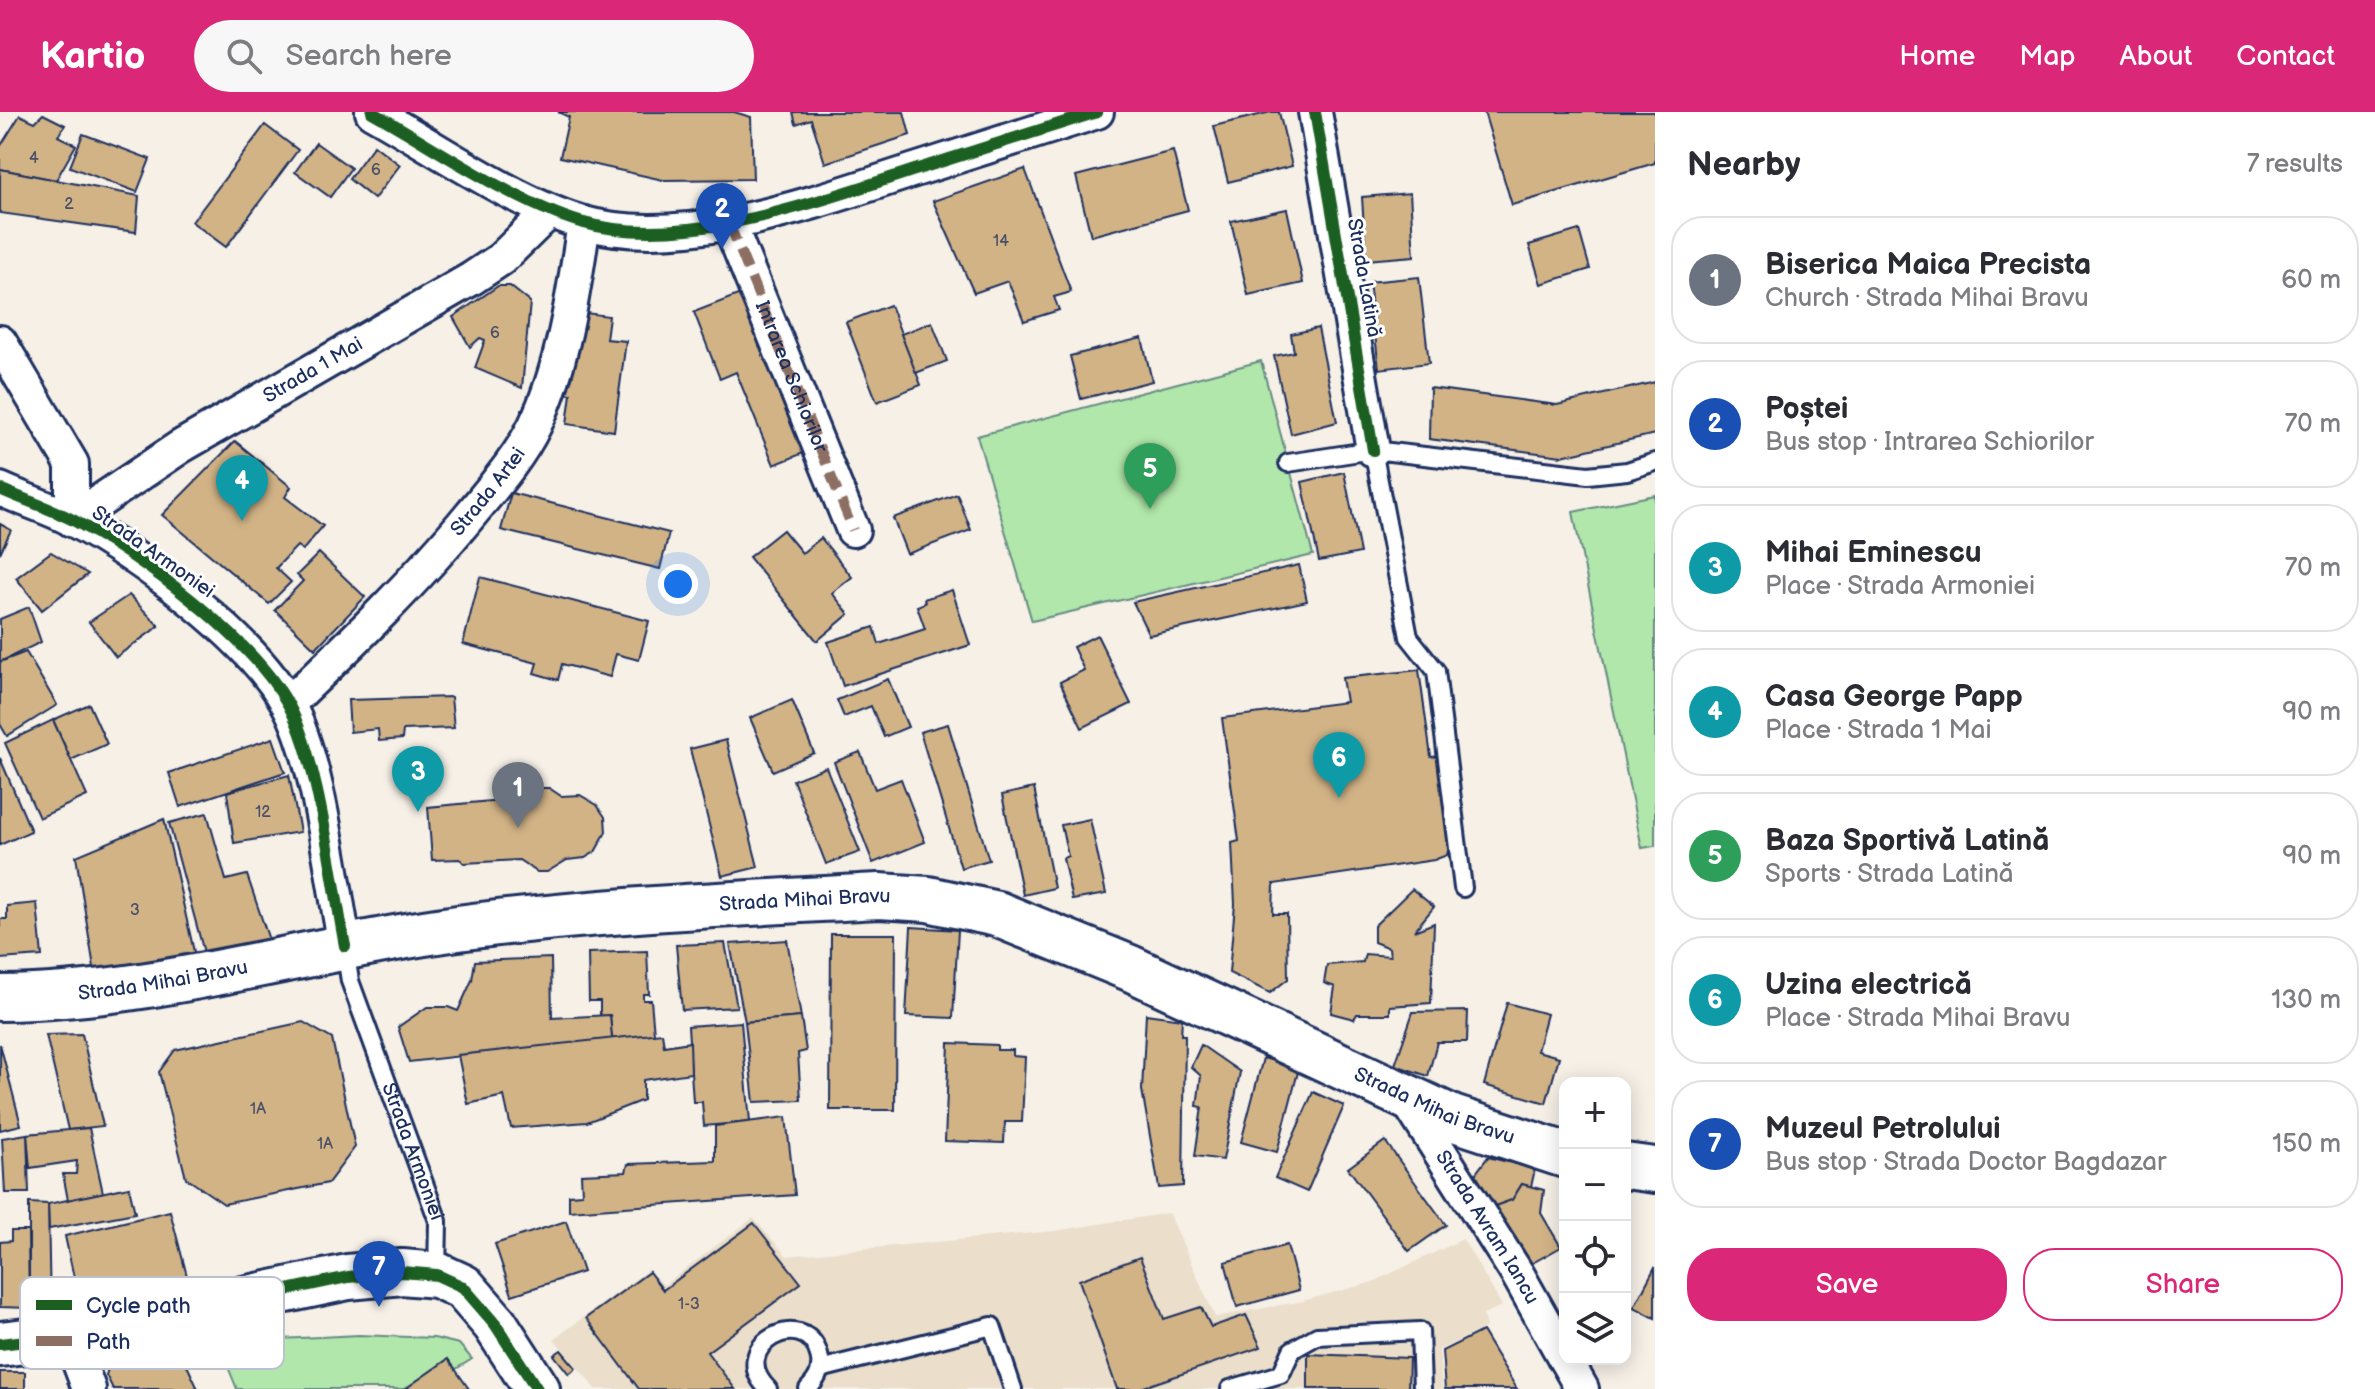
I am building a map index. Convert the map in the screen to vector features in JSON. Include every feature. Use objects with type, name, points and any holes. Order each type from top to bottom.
[{"type":"main road","name":"Strada Mihai Bravu","points":[[0,998],[92,994],[167,983],[345,946],[439,931],[571,916],[879,896],[928,899],[997,914],[1130,968],[1405,1097],[1513,1141],[1559,1153]]},
{"type":"main road","points":[[1631,1167],[1655,1170]]},
{"type":"main road","points":[[284,1291],[348,1277],[402,1272],[437,1275],[463,1287],[495,1324],[537,1389]]},
{"type":"main road","points":[[0,1344],[20,1342]]},
{"type":"street","points":[[372,112],[549,212],[584,223],[624,229],[674,229],[729,223],[850,191],[1097,112]]},
{"type":"street","name":"Strada Latină","points":[[1315,112],[1373,450]]},
{"type":"street","name":"Strada 1 Mai","points":[[72,520],[180,447],[471,279],[501,259],[549,212]]},
{"type":"street","name":"Strada Artei","points":[[288,704],[397,599],[511,466],[535,424],[552,376],[575,284],[584,223]]},
{"type":"street","name":"Intrarea Schiorilor","points":[[729,223],[853,530]]},
{"type":"street","name":"Strada Armoniei","points":[[0,342],[72,464],[72,520]]},
{"type":"street","name":"Strada Armoniei","points":[[0,489],[72,520],[133,558],[197,606],[257,664],[288,704],[310,772],[345,946]]},
{"type":"street","name":"Strada Avram Iancu","points":[[1405,1097],[1518,1275],[1559,1348]]},
{"type":"street","name":"Strada Avram Iancu","points":[[1568,1365],[1582,1389]]},
{"type":"street","points":[[81,1369],[89,1389]]},
{"type":"lane","points":[[1288,463],[1373,450],[1588,475],[1627,471],[1655,462]]},
{"type":"lane","points":[[1373,450],[1409,637],[1436,671],[1463,888]]},
{"type":"lane","name":"Strada Armoniei","points":[[345,946],[350,981],[438,1221],[437,1275]]},
{"type":"lane","points":[[820,1369],[992,1326],[1013,1389]]},
{"type":"lane","points":[[768,1389],[758,1374],[758,1354],[770,1337],[790,1331],[810,1339],[817,1348],[820,1369],[808,1389]]},
{"type":"lane","points":[[1230,1389],[1281,1374],[1292,1350],[1317,1336],[1420,1331],[1422,1389]]},
{"type":"shaded area","points":[[1169,1213],[1215,1317],[1303,1301],[1373,1282],[1463,1239],[1502,1306],[1483,1314],[1486,1327],[1439,1350],[1442,1389],[596,1389],[554,1339],[648,1270],[664,1285],[753,1218],[787,1256],[1055,1231]]},
{"type":"green space","points":[[1261,361],[1313,555],[1032,621],[977,436]]},
{"type":"green space","points":[[1655,495],[1655,846],[1642,848],[1573,512]]},
{"type":"green space","points":[[359,1335],[434,1338],[459,1344],[472,1359],[456,1369],[448,1360],[405,1389],[237,1389],[229,1369],[284,1369],[284,1339]]},
{"type":"building","points":[[558,112],[734,112],[751,117],[753,179],[663,180],[560,157],[569,117]]},
{"type":"building","points":[[793,112],[904,112],[910,135],[825,163],[811,119],[796,124]]},
{"type":"building","points":[[1279,112],[1292,166],[1228,182],[1214,126]]},
{"type":"building","points":[[1484,112],[1655,112],[1655,163],[1512,205]]},
{"type":"building","points":[[43,114],[65,125],[58,136],[76,145],[56,180],[0,169],[0,147],[20,115],[35,122]]},
{"type":"building","points":[[265,125],[298,150],[226,247],[192,222]]},
{"type":"building","points":[[83,134],[150,159],[137,192],[70,167]]},
{"type":"building","points":[[316,143],[351,168],[330,197],[295,172]]},
{"type":"building","points":[[374,145],[400,165],[374,199],[349,179]]},
{"type":"building","points":[[1173,151],[1188,210],[1091,236],[1076,176]]},
{"type":"building","points":[[0,169],[139,196],[136,232],[0,213]]},
{"type":"building","points":[[1025,169],[1071,292],[1054,297],[1059,310],[1024,321],[1008,281],[974,293],[933,201]]},
{"type":"building","points":[[1410,193],[1414,256],[1366,260],[1362,197]]},
{"type":"building","points":[[1287,209],[1303,283],[1248,295],[1231,221]]},
{"type":"building","points":[[1579,230],[1590,269],[1541,284],[1529,245]]},
{"type":"building","points":[[1419,277],[1429,363],[1379,369],[1369,282]]},
{"type":"building","points":[[498,286],[510,286],[530,302],[522,388],[475,368],[485,340],[480,338],[470,347],[453,317]]},
{"type":"building","points":[[743,293],[806,452],[774,465],[736,372],[720,379],[694,312]]},
{"type":"building","points":[[890,305],[921,385],[877,402],[846,322]]},
{"type":"building","points":[[585,313],[609,316],[606,339],[626,341],[614,431],[567,424],[571,394],[561,393],[570,327],[583,329]]},
{"type":"building","points":[[932,322],[947,361],[916,373],[901,334]]},
{"type":"building","points":[[1318,328],[1337,422],[1291,434],[1274,356],[1294,352],[1291,334]]},
{"type":"building","points":[[1142,338],[1152,381],[1081,399],[1070,356]]},
{"type":"building","points":[[1655,382],[1655,434],[1562,456],[1429,439],[1430,388],[1557,405]]},
{"type":"building","points":[[235,441],[291,487],[285,497],[323,526],[303,550],[297,546],[276,568],[291,582],[269,604],[162,515]]},
{"type":"building","points":[[1344,472],[1360,553],[1319,561],[1302,482]]},
{"type":"building","points":[[511,493],[669,533],[660,569],[501,530]]},
{"type":"building","points":[[957,494],[971,530],[907,554],[893,518]]},
{"type":"building","points":[[0,524],[11,530],[0,553]]},
{"type":"building","points":[[783,530],[802,553],[821,538],[852,577],[832,593],[849,614],[817,641],[749,557]]},
{"type":"building","points":[[51,552],[88,574],[42,610],[16,578]]},
{"type":"building","points":[[319,553],[365,597],[315,649],[275,610],[303,581],[297,575]]},
{"type":"building","points":[[1299,565],[1307,601],[1149,635],[1133,602]]},
{"type":"building","points":[[480,577],[649,621],[639,660],[616,654],[610,677],[562,664],[558,680],[534,673],[537,663],[463,644]]},
{"type":"building","points":[[952,590],[970,645],[843,686],[828,642],[874,627],[879,644],[925,629],[917,606],[925,603],[924,599]]},
{"type":"building","points":[[129,595],[159,626],[116,657],[89,622]]},
{"type":"building","points":[[29,607],[41,642],[0,662],[0,619]]},
{"type":"building","points":[[1097,635],[1131,704],[1082,728],[1060,682],[1084,670],[1073,647]]},
{"type":"building","points":[[26,652],[57,705],[7,736],[0,724],[0,662]]},
{"type":"building","points":[[1419,670],[1431,757],[1440,756],[1451,839],[1447,855],[1434,860],[1274,884],[1273,914],[1287,914],[1288,979],[1270,993],[1229,973],[1235,904],[1232,843],[1239,841],[1222,718],[1346,702],[1342,678]]},
{"type":"building","points":[[888,679],[908,727],[884,737],[871,706],[844,717],[837,700]]},
{"type":"building","points":[[451,697],[454,728],[403,730],[402,739],[379,741],[378,729],[350,732],[348,700]]},
{"type":"building","points":[[792,700],[814,753],[773,771],[750,718]]},
{"type":"building","points":[[89,704],[107,744],[71,760],[53,720]]},
{"type":"building","points":[[53,720],[87,796],[39,818],[5,743]]},
{"type":"building","points":[[948,724],[989,860],[961,868],[920,732]]},
{"type":"building","points":[[273,738],[285,772],[180,807],[169,773]]},
{"type":"building","points":[[726,740],[758,867],[722,876],[690,749]]},
{"type":"building","points":[[860,752],[875,789],[901,779],[925,842],[873,863],[834,762]]},
{"type":"building","points":[[0,758],[31,831],[0,845]]},
{"type":"building","points":[[826,767],[860,852],[826,864],[793,780]]},
{"type":"building","points":[[289,775],[300,832],[234,843],[227,792]]},
{"type":"building","points":[[533,788],[549,788],[561,796],[580,795],[597,805],[605,817],[606,832],[595,852],[585,858],[567,860],[547,872],[537,872],[519,860],[464,863],[460,859],[432,860],[428,807],[512,799]]},
{"type":"building","points":[[1034,788],[1054,888],[1023,895],[1002,795]]},
{"type":"building","points":[[207,813],[226,880],[247,875],[269,940],[206,960],[169,823]]},
{"type":"building","points":[[164,819],[197,965],[96,980],[76,856]]},
{"type":"building","points":[[1090,819],[1106,894],[1072,900],[1063,858],[1068,856],[1061,825]]},
{"type":"building","points":[[1412,889],[1434,907],[1414,931],[1434,923],[1431,1003],[1390,1006],[1390,1014],[1357,1014],[1354,1019],[1331,1013],[1335,987],[1324,983],[1327,965],[1363,962],[1365,954],[1390,956],[1389,948],[1374,942],[1374,926]]},
{"type":"building","points":[[37,903],[42,956],[0,959],[0,919],[7,919],[7,906]]},
{"type":"building","points":[[911,927],[958,930],[953,1018],[906,1016]]},
{"type":"building","points":[[831,934],[896,934],[895,1110],[830,1110]]},
{"type":"building","points":[[787,940],[801,1017],[745,1022],[730,944]]},
{"type":"building","points":[[725,943],[737,1007],[682,1010],[676,945]]},
{"type":"building","points":[[647,951],[649,994],[643,994],[643,1000],[651,1000],[654,1034],[612,1039],[610,1015],[600,1016],[600,1001],[589,1001],[588,953]]},
{"type":"building","points":[[551,958],[552,1018],[610,1015],[612,1039],[409,1062],[398,1027],[427,1007],[448,1007],[458,1011],[472,980],[475,961]]},
{"type":"building","points":[[1507,1003],[1547,1014],[1537,1051],[1559,1057],[1546,1103],[1484,1085]]},
{"type":"building","points":[[1468,1011],[1467,1042],[1437,1042],[1428,1076],[1395,1065],[1413,1012]]},
{"type":"building","points":[[1146,1014],[1182,1019],[1181,1035],[1185,1035],[1183,1186],[1159,1188],[1142,1090]]},
{"type":"building","points":[[801,1017],[806,1051],[798,1053],[801,1100],[754,1102],[745,1022]]},
{"type":"building","points":[[303,1022],[332,1039],[355,1147],[328,1183],[224,1204],[186,1178],[159,1072],[175,1050]]},
{"type":"building","points":[[741,1022],[750,1122],[704,1126],[702,1102],[693,1102],[688,1026]]},
{"type":"building","points":[[662,1033],[664,1046],[690,1042],[691,1073],[643,1080],[643,1100],[587,1122],[511,1128],[504,1096],[468,1104],[458,1055]]},
{"type":"building","points":[[82,1034],[103,1126],[68,1130],[46,1035]]},
{"type":"building","points":[[949,1043],[997,1045],[997,1050],[1013,1050],[1013,1056],[1025,1057],[1022,1122],[1005,1122],[1004,1143],[945,1141]]},
{"type":"building","points":[[0,1044],[21,1125],[0,1130]]},
{"type":"building","points":[[1201,1045],[1240,1072],[1223,1160],[1195,1156],[1202,1107],[1197,1106],[1201,1076],[1191,1067]]},
{"type":"building","points":[[1263,1058],[1299,1068],[1277,1152],[1241,1142]]},
{"type":"building","points":[[1313,1092],[1344,1106],[1307,1192],[1275,1178]]},
{"type":"building","points":[[786,1117],[795,1195],[569,1211],[569,1195],[582,1194],[581,1174],[626,1172],[628,1164],[715,1161],[715,1126]]},
{"type":"building","points":[[89,1128],[103,1193],[68,1200],[63,1174],[76,1174],[77,1161],[30,1168],[27,1134]]},
{"type":"building","points":[[27,1134],[29,1193],[5,1193],[2,1138]]},
{"type":"building","points":[[1385,1141],[1446,1225],[1409,1251],[1348,1168]]},
{"type":"building","points":[[1488,1157],[1535,1169],[1531,1187],[1522,1184],[1512,1200],[1495,1206],[1473,1177]]},
{"type":"building","points":[[1522,1184],[1544,1190],[1541,1213],[1559,1248],[1529,1265],[1495,1206],[1512,1200]]},
{"type":"building","points":[[129,1187],[135,1213],[49,1229],[48,1204]]},
{"type":"building","points":[[29,1203],[48,1204],[49,1277],[29,1277]]},
{"type":"building","points":[[170,1211],[187,1276],[74,1277],[65,1236]]},
{"type":"building","points":[[566,1221],[583,1272],[512,1295],[495,1244]]},
{"type":"building","points":[[754,1223],[801,1283],[707,1352],[735,1389],[639,1389],[586,1318],[649,1272],[663,1290]]},
{"type":"building","points":[[11,1231],[28,1231],[29,1277],[20,1277],[20,1308],[0,1307],[0,1242],[11,1241]]},
{"type":"building","points":[[1287,1245],[1299,1290],[1237,1307],[1225,1262]]},
{"type":"building","points":[[1140,1257],[1164,1319],[1201,1307],[1211,1327],[1246,1315],[1261,1347],[1138,1389],[1117,1389],[1079,1280]]},
{"type":"building","points":[[1655,1267],[1655,1318],[1634,1307]]},
{"type":"building","points":[[1482,1331],[1517,1389],[1445,1389],[1442,1351]]},
{"type":"building","points":[[561,1350],[576,1368],[569,1374],[554,1355]]},
{"type":"building","points":[[1308,1354],[1409,1358],[1408,1389],[1308,1389]]},
{"type":"building","points":[[448,1359],[469,1389],[405,1389]]},
{"type":"building","points":[[108,1369],[189,1369],[198,1389],[113,1389],[106,1375]]},
{"type":"building","points":[[0,1372],[25,1372],[25,1389],[0,1389]]},
{"type":"marked path","points":[[729,223],[853,530]]},
{"type":"cycle path","points":[[372,112],[474,173],[555,213],[620,230],[663,231],[706,227],[795,208],[1097,112]]},
{"type":"cycle path","points":[[1315,112],[1373,450]]},
{"type":"cycle path","points":[[0,489],[73,520],[161,576],[221,626],[271,678],[288,704],[308,756],[345,946]]},
{"type":"cycle path","points":[[284,1291],[348,1277],[402,1272],[437,1275],[463,1287],[495,1324],[537,1389]]},
{"type":"cycle path","points":[[0,1344],[20,1342]]},
{"type":"place","name":"Poștei","points":[[722,249]]},
{"type":"place","name":"Baza Sportivă Latină","points":[[1150,509]]},
{"type":"place","name":"Casa George Papp","points":[[242,521]]},
{"type":"place","name":"Uzina electrică","points":[[1339,798]]},
{"type":"place","name":"Mihai Eminescu","points":[[418,812]]},
{"type":"place","name":"Biserica Maica Precista","points":[[518,828]]},
{"type":"place","name":"Muzeul Petrolului","points":[[379,1307]]}]
